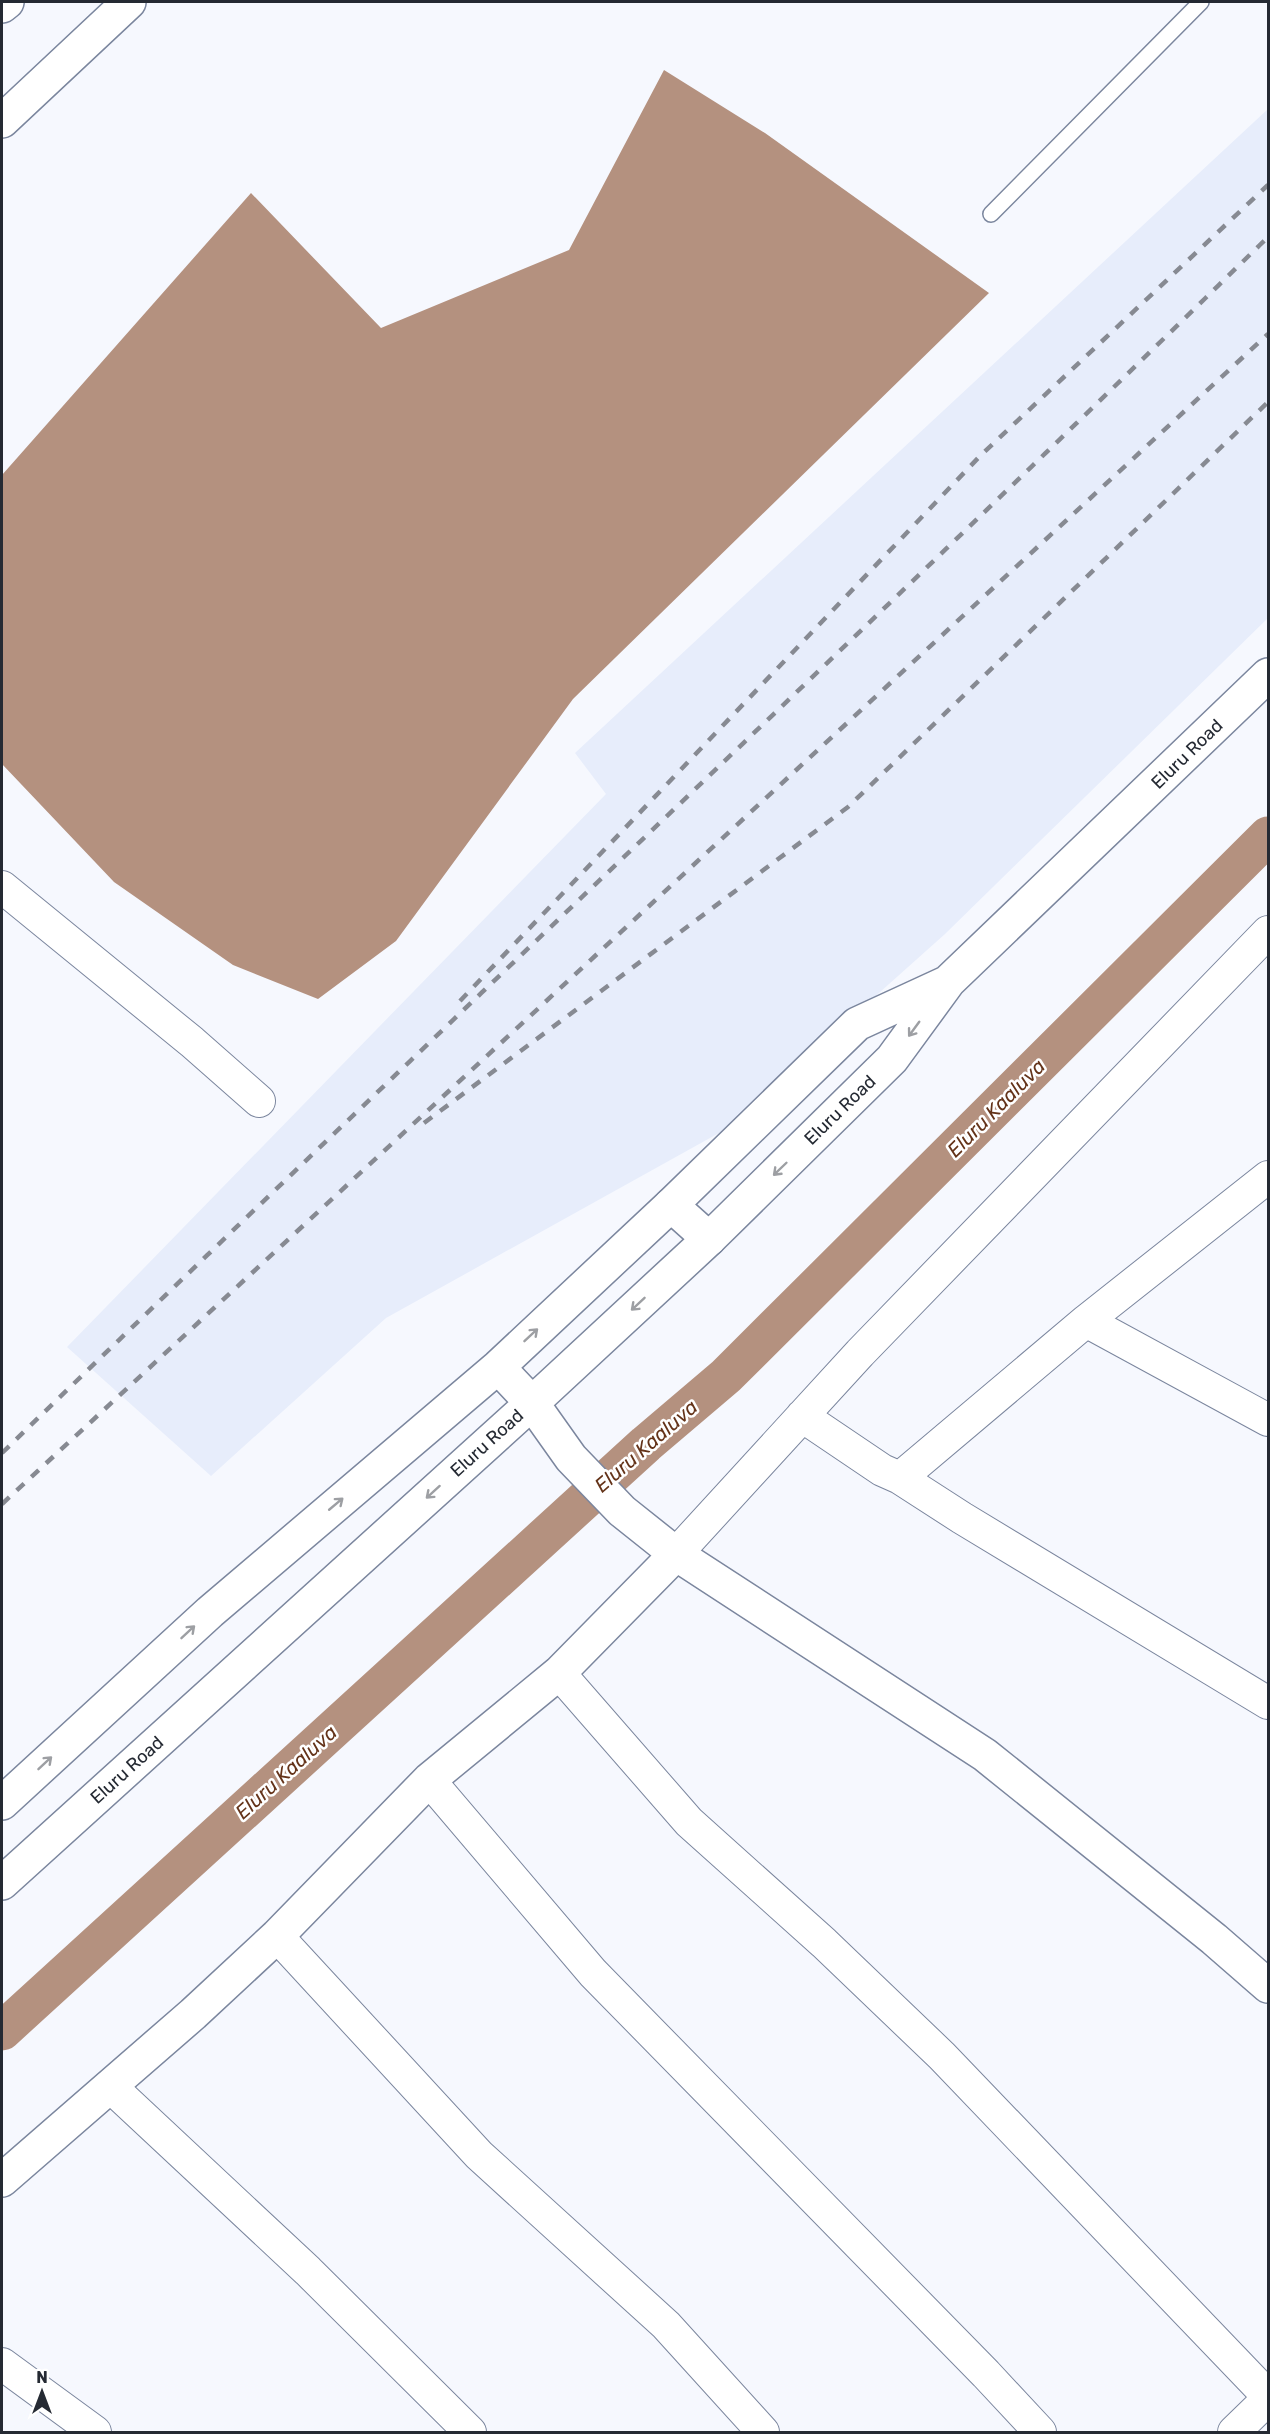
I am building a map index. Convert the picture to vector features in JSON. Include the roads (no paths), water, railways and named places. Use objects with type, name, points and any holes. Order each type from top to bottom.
[{"type":"main road","points":[[2,6],[7,2]]},
{"type":"main road","points":[[2,121],[129,2]]},
{"type":"main road","name":"Eluru Road","points":[[2,1883],[532,1402],[708,1239],[892,1059],[949,981],[1269,675]]},
{"type":"main road","name":"Eluru Road","points":[[2,1803],[210,1612],[498,1366],[671,1205],[857,1024],[949,981]]},
{"type":"main road","points":[[671,1205],[708,1239]]},
{"type":"main road","points":[[498,1366],[532,1402],[571,1458],[622,1511],[676,1554],[985,1755],[1269,1986]]},
{"type":"main road","points":[[2,2180],[193,2014],[276,1936],[429,1779],[559,1673],[676,1554]]},
{"type":"street","points":[[2,887],[192,1042],[259,1101]]},
{"type":"street","points":[[676,1554],[860,1353],[1269,932]]},
{"type":"street","points":[[891,1474],[1269,1177]]},
{"type":"street","points":[[1086,1321],[1269,1420]]},
{"type":"street","points":[[802,1416],[962,1518],[1269,1703]]},
{"type":"street","points":[[559,1673],[689,1822],[824,1942],[942,2056],[1269,2398],[1234,2433]]},
{"type":"street","points":[[429,1779],[593,1973],[986,2373],[1040,2433]]},
{"type":"street","points":[[276,1936],[479,2155],[666,2325],[763,2433]]},
{"type":"street","points":[[110,2086],[308,2271],[470,2433]]},
{"type":"street","points":[[2,2364],[95,2433]]},
{"type":"lane","points":[[991,214],[1201,2]]},
{"type":"waterway","name":"Eluru Kaaluva","points":[[2,2031],[646,1444],[726,1376],[1268,836]]},
{"type":"railway","points":[[460,1001],[980,456],[1268,185]]},
{"type":"railway","points":[[2,1453],[1268,237]]},
{"type":"railway","points":[[2,1504],[1268,334]]},
{"type":"railway","points":[[424,1123],[848,807],[1268,402]]}]
